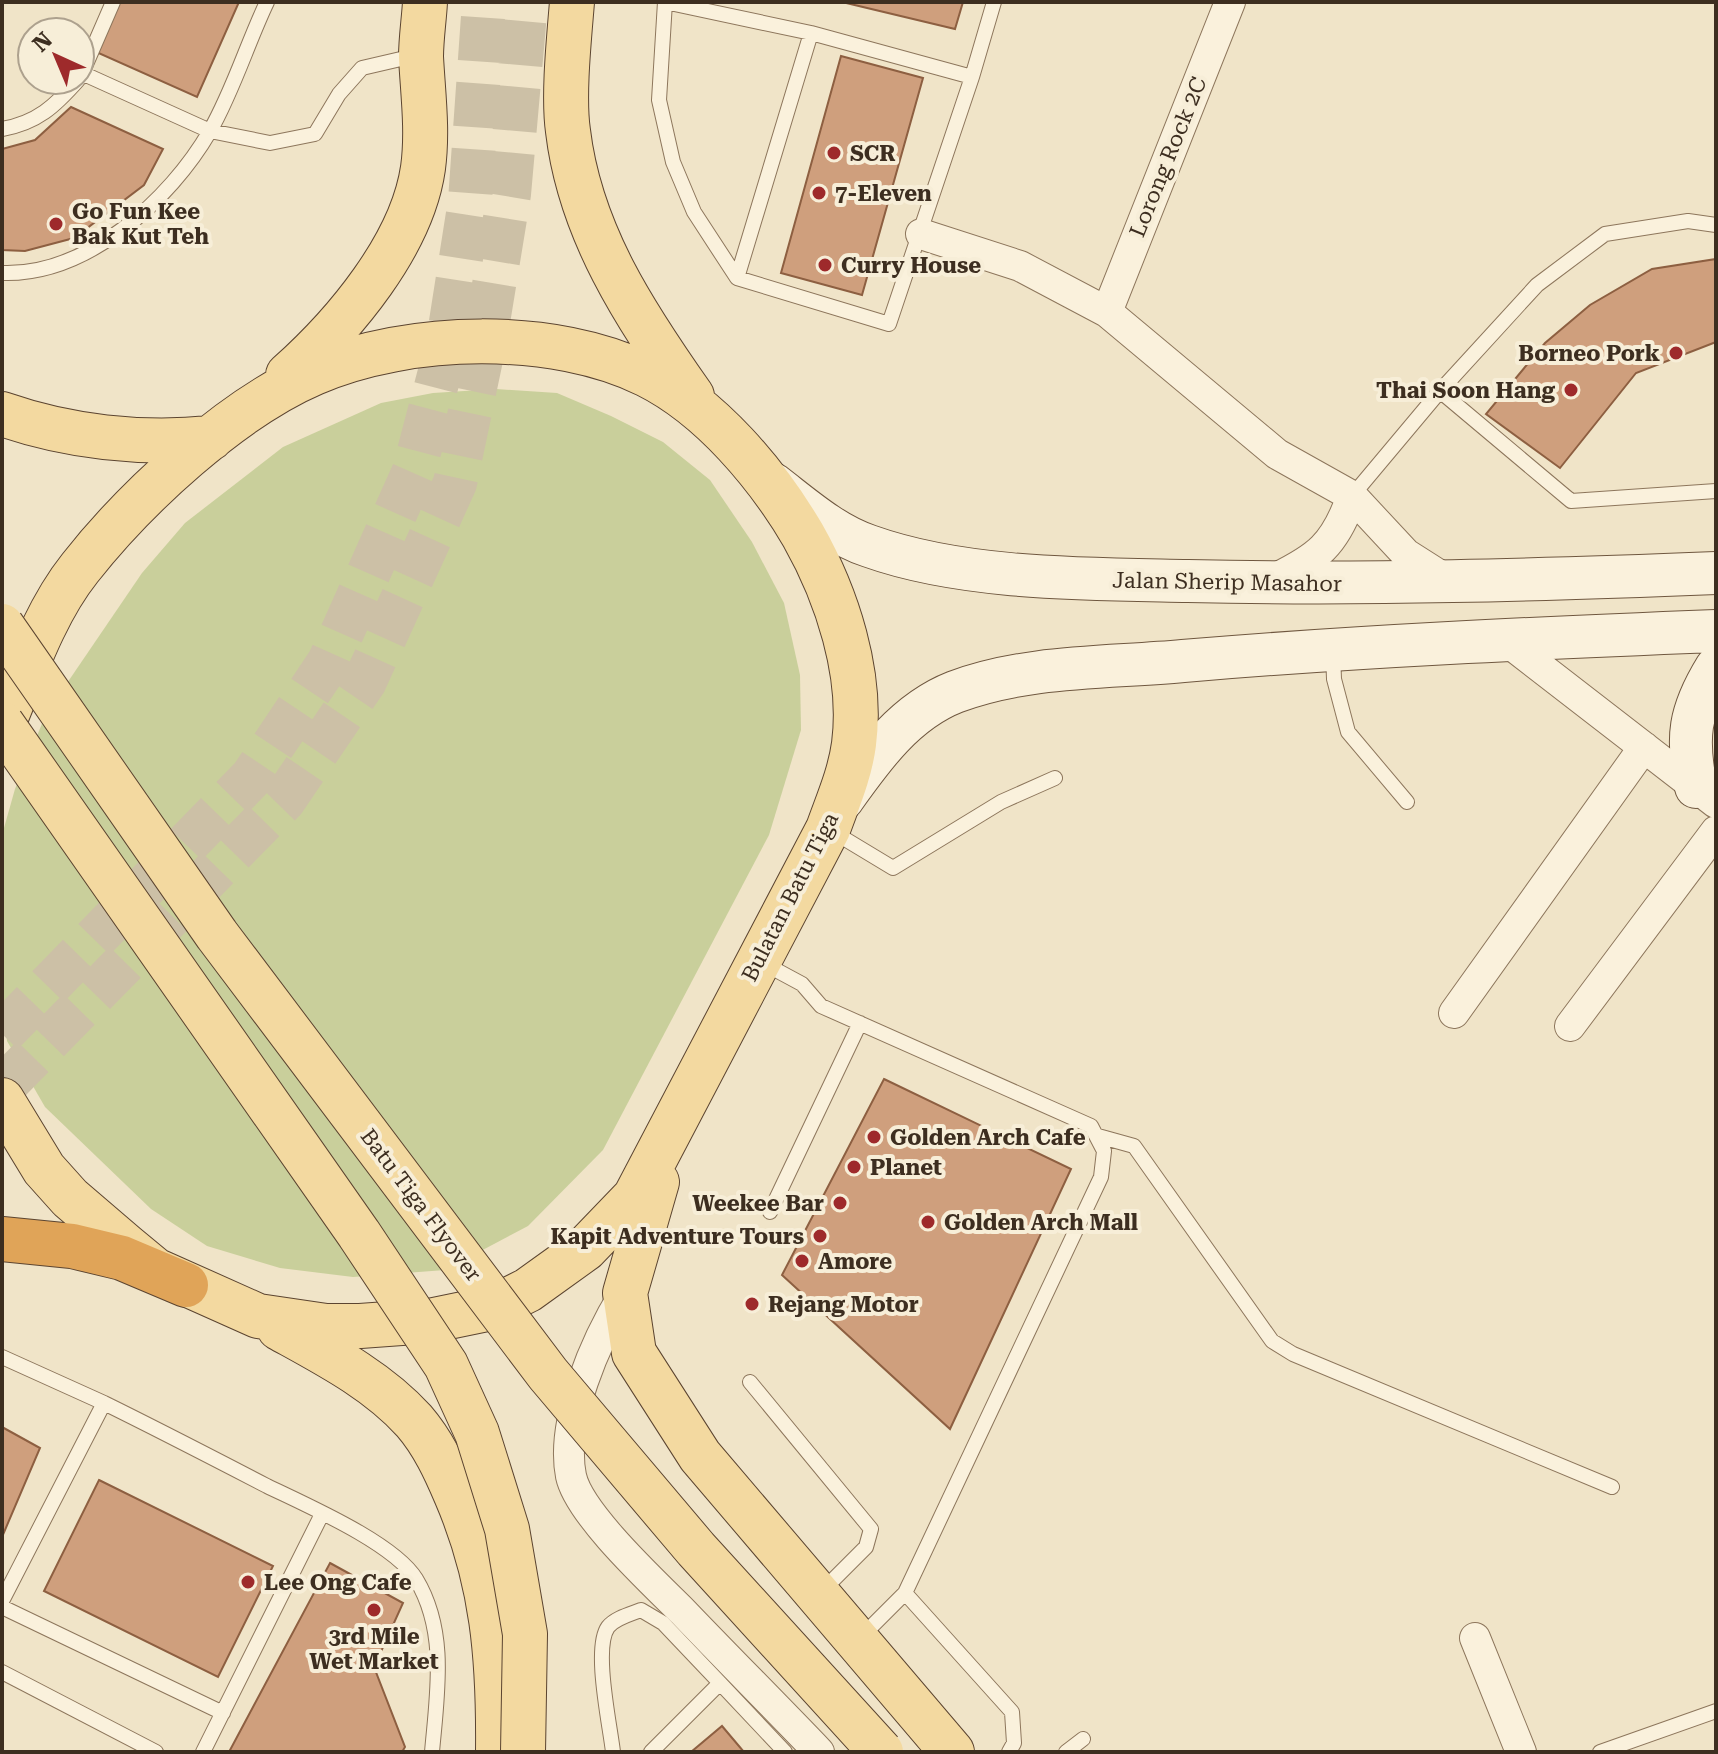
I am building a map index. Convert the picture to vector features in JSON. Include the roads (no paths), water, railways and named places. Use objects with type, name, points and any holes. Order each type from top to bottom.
[{"type":"highway","points":[[2,1239],[72,1246],[122,1258],[186,1285]]},
{"type":"main road","points":[[2,414],[37,426],[114,438],[178,441],[224,428],[326,342],[365,292],[408,218],[423,169],[425,112],[421,54],[425,2]]},
{"type":"main road","points":[[572,2],[567,130],[591,227],[634,314],[709,421]]},
{"type":"main road","name":"Bulatan Batu Tiga","points":[[2,725],[38,642],[78,569],[164,478],[224,428],[313,373],[354,360],[428,344],[516,340],[620,365],[648,376],[709,421],[762,476],[814,554],[834,600],[847,651],[855,704],[854,742],[832,819],[677,1123],[635,1197],[585,1249],[528,1290],[492,1308],[429,1321],[360,1326],[326,1326],[258,1316],[155,1270],[70,1198],[23,1139],[2,1100]]},
{"type":"main road","name":"Jalan Sherip Masahor","points":[[762,476],[825,524],[869,546],[979,572],[1265,583],[1452,583],[1716,573]]},
{"type":"main road","name":"Batu Tiga Flyover","points":[[2,626],[217,935],[548,1374],[696,1549],[881,1752]]},
{"type":"main road","points":[[832,819],[881,745],[911,719],[953,693],[1071,668],[1333,648],[1716,631]]},
{"type":"main road","points":[[1706,795],[1688,746],[1704,688],[1716,668]]},
{"type":"main road","points":[[2,725],[359,1234],[446,1365],[477,1433],[507,1529],[525,1634],[523,1752]]},
{"type":"main road","points":[[677,1123],[639,1235],[625,1293],[634,1353],[660,1399],[700,1456],[952,1752]]},
{"type":"main road","points":[[258,1316],[371,1383],[413,1421],[440,1458],[470,1529],[487,1586],[497,1648],[498,1752]]},
{"type":"street","name":"Lorong Rock 2C","points":[[1107,312],[1230,2]]},
{"type":"street","points":[[921,234],[1020,266],[1107,312],[1277,454],[1352,496],[1406,554],[1452,583]]},
{"type":"street","points":[[1265,583],[1322,553],[1341,527],[1352,496]]},
{"type":"street","points":[[1504,639],[1706,795]]},
{"type":"street","points":[[1454,1013],[1644,747]]},
{"type":"street","points":[[1570,1026],[1716,831]]},
{"type":"street","points":[[625,1293],[610,1318],[590,1367],[568,1438],[572,1480],[603,1531],[819,1752]]},
{"type":"street","points":[[1475,1638],[1521,1752]]},
{"type":"lane","points":[[96,42],[113,2]]},
{"type":"lane","points":[[2,273],[61,263],[124,232],[169,183],[210,131],[267,2]]},
{"type":"lane","points":[[972,77],[811,33],[665,2],[659,100],[673,162],[694,212],[737,278],[889,324],[921,234],[972,77],[994,2]]},
{"type":"lane","points":[[737,278],[811,33]]},
{"type":"lane","points":[[96,83],[210,131],[270,143],[315,134],[339,94],[362,68],[421,54]]},
{"type":"lane","points":[[2,129],[28,124],[53,108],[64,96]]},
{"type":"lane","points":[[1352,496],[1440,391],[1537,285],[1605,234],[1688,221],[1716,225]]},
{"type":"lane","points":[[1440,391],[1571,501],[1716,491]]},
{"type":"lane","points":[[1333,648],[1334,679],[1348,732],[1407,802]]},
{"type":"lane","points":[[832,819],[893,868],[1001,802],[1055,778]]},
{"type":"lane","points":[[759,960],[802,984],[821,1006],[1091,1126],[1104,1151],[1101,1177],[905,1593],[856,1641]]},
{"type":"lane","points":[[770,1212],[860,1023]]},
{"type":"lane","points":[[1098,1136],[1134,1146],[1272,1341],[1293,1354],[1612,1487]]},
{"type":"lane","points":[[2,1357],[104,1403],[322,1514],[393,1556],[415,1577],[435,1629],[439,1671],[432,1752]]},
{"type":"lane","points":[[750,1382],[871,1529],[866,1547],[818,1596]]},
{"type":"lane","points":[[104,1403],[2,1604],[223,1713]]},
{"type":"lane","points":[[203,1752],[322,1514]]},
{"type":"lane","points":[[905,1593],[1012,1712],[1014,1743],[1009,1752]]},
{"type":"lane","points":[[613,1752],[601,1646],[608,1626],[641,1610],[663,1623],[785,1752]]},
{"type":"lane","points":[[2,1672],[156,1752]]},
{"type":"lane","points":[[651,1752],[720,1683]]},
{"type":"lane","points":[[1600,1752],[1716,1711]]},
{"type":"lane","points":[[1066,1752],[1083,1739]]},
{"type":"tunnel","points":[[2,1034],[252,777],[329,662],[414,471],[448,341],[470,201],[484,2]]},
{"type":"tunnel","points":[[2,1088],[284,800],[365,681],[455,483],[485,340],[509,194],[526,2]]},
{"type":"place","name":"SCR","points":[[834,153]]},
{"type":"place","name":"7-Eleven","points":[[819,193]]},
{"type":"place","name":"Go Fun Kee Bak Kut Teh","points":[[56,224]]},
{"type":"place","name":"Curry House","points":[[825,265]]},
{"type":"place","name":"Borneo Pork","points":[[1676,353]]},
{"type":"place","name":"Thai Soon Hang","points":[[1571,390]]},
{"type":"place","name":"Golden Arch Cafe","points":[[874,1137]]},
{"type":"place","name":"Planet","points":[[854,1167]]},
{"type":"place","name":"Weekee Bar","points":[[840,1203]]},
{"type":"place","name":"Golden Arch Mall","points":[[928,1222]]},
{"type":"place","name":"Kapit Adventure Tours","points":[[820,1236]]},
{"type":"place","name":"Amore","points":[[802,1261]]},
{"type":"place","name":"Rejang Motor","points":[[752,1304]]},
{"type":"place","name":"Lee Ong Cafe","points":[[248,1582]]},
{"type":"place","name":"3rd Mile Wet Market","points":[[374,1610]]}]
